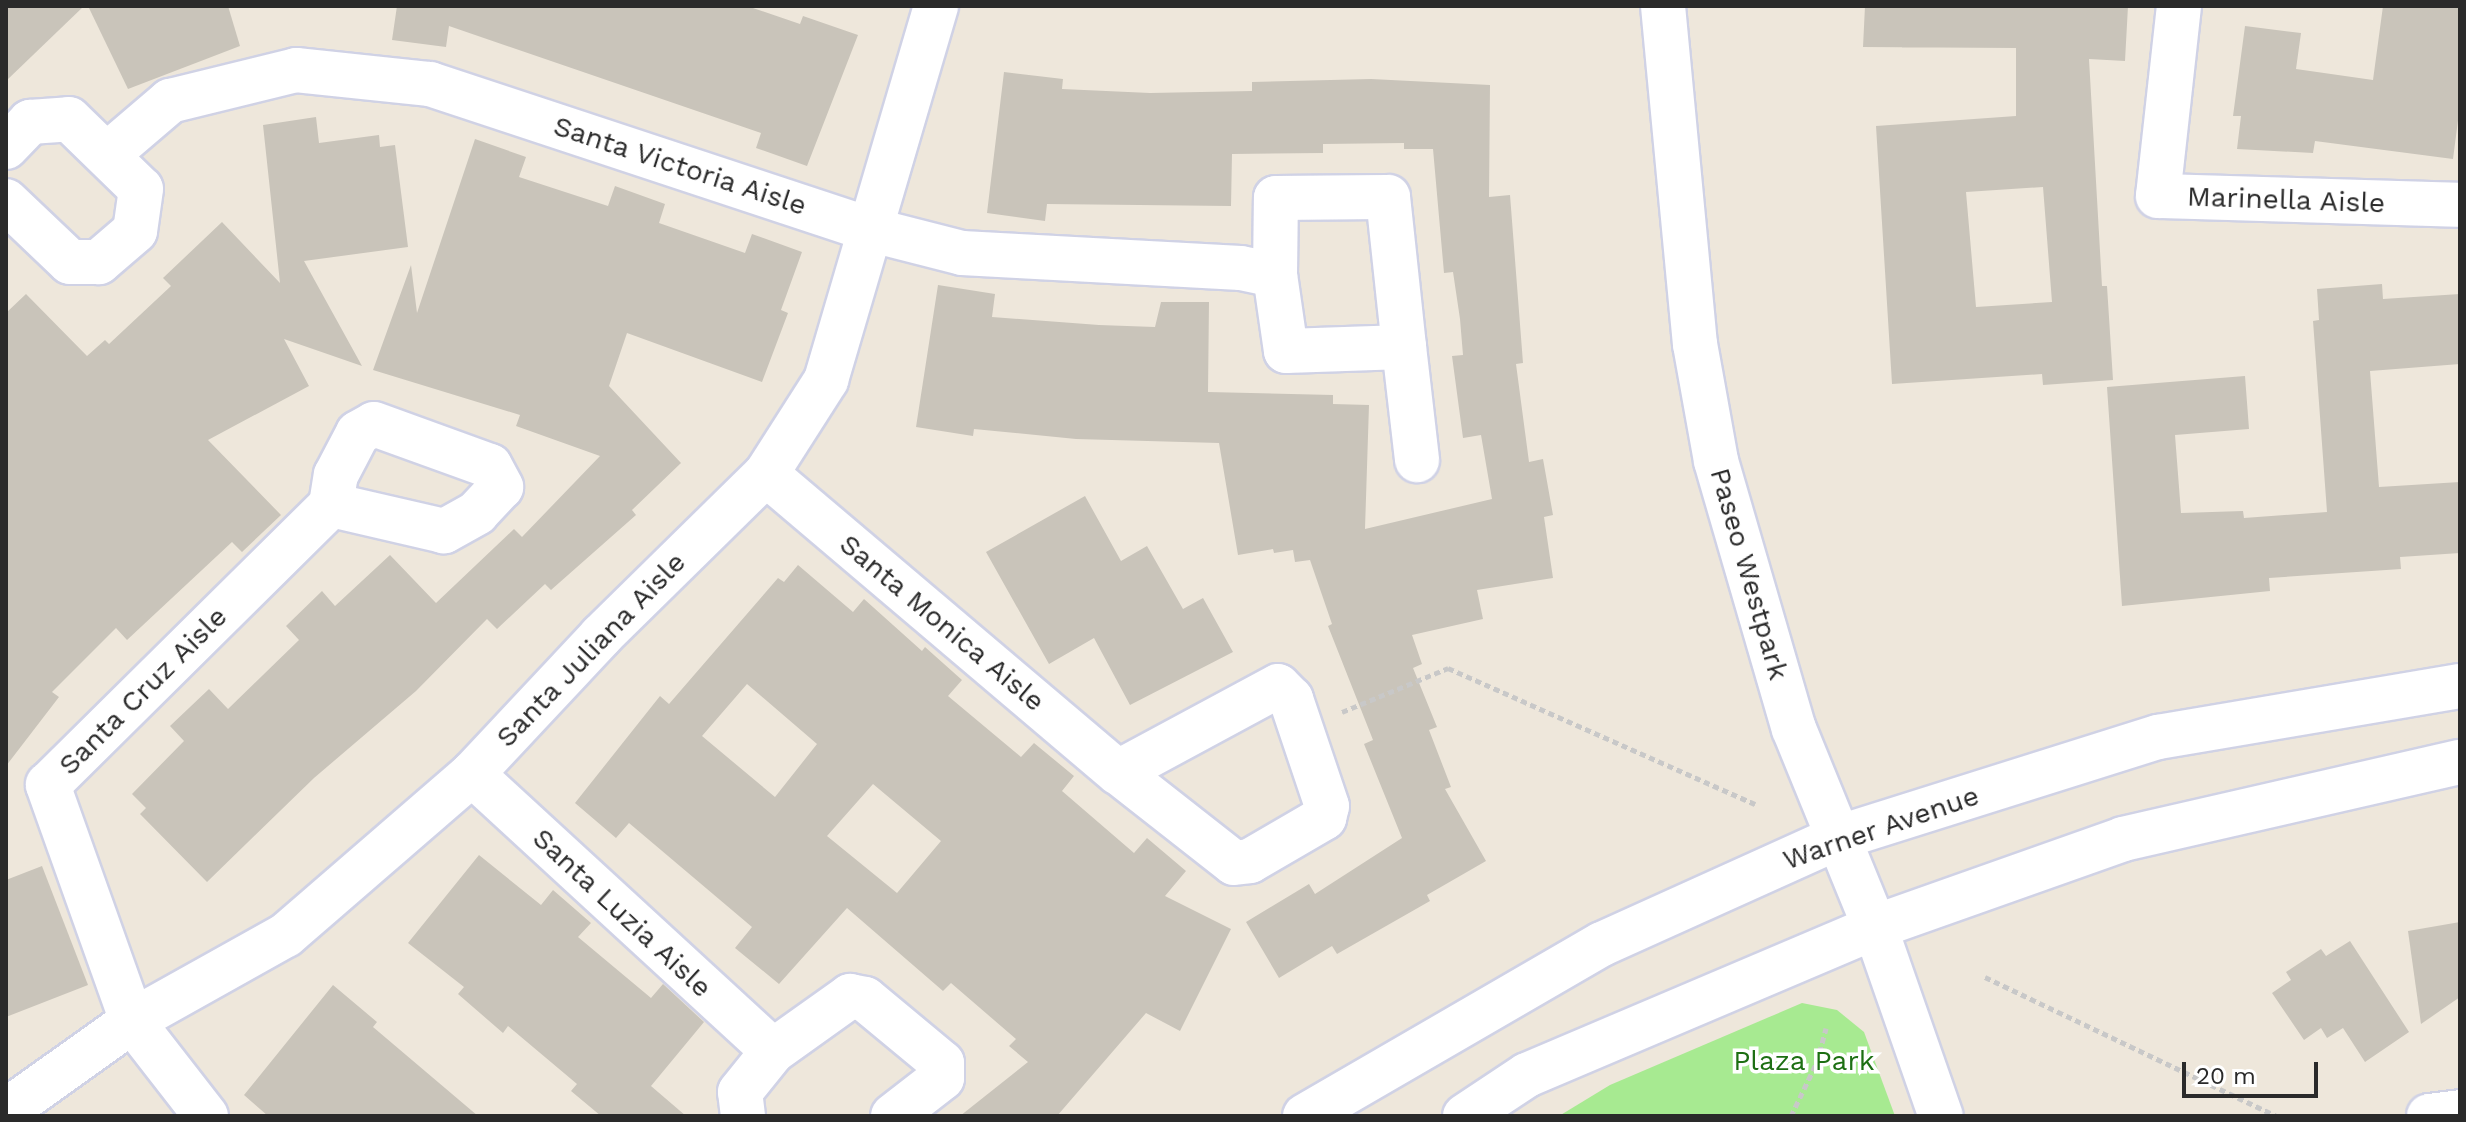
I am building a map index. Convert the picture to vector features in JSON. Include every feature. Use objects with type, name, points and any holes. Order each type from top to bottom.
[{"type":"street","name":"Santa Juliana Aisle","points":[[6,1111],[132,1021],[286,935],[472,774],[601,636],[766,474],[826,380],[936,6]]},
{"type":"street","name":"Paseo Westpark","points":[[1663,6],[1695,344],[1716,461],[1794,729],[1875,927],[1941,1116]]},
{"type":"street","name":"Marinella Aisle","points":[[2179,6],[2158,196],[2460,205]]},
{"type":"street","name":"Santa Victoria Aisle","points":[[108,154],[170,101],[296,70],[386,79],[430,84],[872,230],[962,253],[1241,268],[1275,275]]},
{"type":"street","points":[[6,147],[30,122],[69,119],[141,189],[135,231],[99,262],[70,262],[6,201]]},
{"type":"street","points":[[1404,347],[1286,351],[1275,275],[1276,198],[1388,197],[1417,460]]},
{"type":"street","name":"Santa Monica Aisle","points":[[766,474],[1118,772],[1234,863],[1250,861],[1324,818],[1327,806],[1291,699],[1278,686],[1118,772]]},
{"type":"street","name":"Santa Cruz Aisle","points":[[206,1116],[132,1021],[48,785],[331,505]]},
{"type":"street","name":"Warner Avenue","points":[[1305,1116],[1602,944],[1837,838],[2158,737],[2460,686]]},
{"type":"street","points":[[1465,1116],[1541,1069],[1875,927],[2123,839],[2460,762]]},
{"type":"street","name":"Santa Luzia Aisle","points":[[472,774],[773,1051]]},
{"type":"street","points":[[743,1116],[740,1092],[773,1051],[850,996],[865,999],[942,1063],[942,1078],[893,1116]]},
{"type":"street","points":[[2429,1116],[2460,1112]]},
{"type":"path","points":[[1301,730],[1448,668],[1755,804]]},
{"type":"path","points":[[1985,977],[2276,1116]]},
{"type":"path","points":[[1791,1116],[1817,1062],[1826,1028]]},
{"type":"green space","name":"Plaza Park","points":[[1802,1003],[1837,1010],[1864,1032],[1895,1116],[1559,1116],[1610,1085]]},
{"type":"building","points":[[6,6],[84,6],[6,81]]},
{"type":"building","points":[[88,6],[228,6],[240,46],[128,89]]},
{"type":"building","points":[[397,6],[747,6],[800,24],[803,16],[858,35],[807,166],[756,148],[761,133],[449,26],[446,47],[392,40]]},
{"type":"building","points":[[1865,6],[2128,6],[2125,61],[2089,59],[2102,286],[2107,286],[2113,380],[2043,385],[2042,374],[1892,384],[1876,126],[2016,116],[2016,48],[1863,47]],"holes":[[[2043,187],[2052,302],[1976,307],[1966,192]]]},
{"type":"building","points":[[2383,6],[2460,6],[2460,105],[2453,159],[2315,141],[2313,153],[2237,149],[2241,116],[2233,116],[2245,26],[2301,33],[2296,69],[2373,80]]},
{"type":"building","points":[[1004,72],[1063,79],[1062,89],[1150,93],[1252,91],[1252,82],[1371,79],[1490,85],[1489,197],[1510,195],[1523,363],[1516,364],[1529,462],[1543,459],[1553,515],[1544,517],[1553,578],[1477,590],[1483,619],[1412,635],[1422,664],[1413,668],[1437,727],[1429,730],[1451,787],[1445,789],[1486,861],[1427,895],[1430,901],[1337,954],[1332,946],[1279,978],[1246,922],[1309,884],[1315,894],[1402,838],[1364,744],[1373,740],[1328,626],[1332,624],[1310,560],[1295,562],[1293,550],[1274,553],[1273,549],[1238,555],[1219,443],[1076,439],[974,429],[973,436],[916,427],[938,285],[995,294],[992,317],[1099,325],[1155,327],[1161,302],[1209,302],[1208,392],[1333,395],[1333,404],[1369,405],[1365,529],[1492,499],[1481,435],[1463,438],[1452,356],[1463,355],[1460,319],[1453,272],[1444,273],[1433,149],[1404,149],[1404,143],[1323,144],[1323,153],[1232,154],[1231,206],[1047,204],[1045,221],[987,213]]},
{"type":"building","points":[[316,117],[319,143],[379,135],[380,147],[395,145],[408,247],[304,261],[362,366],[284,339],[309,386],[208,440],[281,515],[242,552],[232,542],[127,640],[116,628],[52,692],[59,697],[6,766],[6,313],[26,294],[87,356],[105,340],[109,344],[171,286],[163,278],[222,222],[280,283],[263,125]]},
{"type":"building","points":[[475,139],[526,157],[519,177],[608,206],[615,186],[665,204],[659,223],[745,253],[752,234],[802,252],[781,310],[788,313],[762,382],[627,333],[609,386],[681,463],[632,510],[636,515],[551,590],[545,584],[497,629],[487,619],[416,691],[314,778],[207,882],[140,814],[146,808],[132,794],[184,741],[170,726],[209,689],[228,709],[299,640],[286,626],[322,591],[335,606],[390,555],[436,603],[514,529],[522,537],[600,456],[516,426],[520,415],[373,370],[411,265],[417,313]]},
{"type":"building","points":[[2382,284],[2383,299],[2460,294],[2460,364],[2370,371],[2379,487],[2460,482],[2460,553],[2400,557],[2401,569],[2269,578],[2270,591],[2122,606],[2107,387],[2245,376],[2249,429],[2175,435],[2181,513],[2243,511],[2244,518],[2327,512],[2313,321],[2319,320],[2317,289]]},
{"type":"building","points":[[1085,496],[1121,561],[1147,546],[1183,609],[1203,598],[1233,652],[1130,705],[1094,638],[1049,664],[986,552]]},
{"type":"building","points":[[798,565],[853,612],[864,599],[922,651],[925,647],[962,680],[948,696],[1021,757],[1034,743],[1074,776],[1062,791],[1134,853],[1147,838],[1186,871],[1165,896],[1231,929],[1180,1031],[1146,1013],[1057,1116],[960,1116],[1028,1062],[1009,1046],[1016,1039],[951,983],[943,991],[847,908],[779,984],[735,948],[752,927],[629,823],[616,838],[575,803],[660,696],[669,704],[778,578],[784,582]],"holes":[[[747,684],[817,744],[775,797],[702,736]],[[873,784],[941,841],[897,893],[827,836]]]},
{"type":"building","points":[[479,855],[541,905],[553,890],[591,923],[578,937],[651,998],[663,984],[704,1022],[651,1086],[686,1116],[601,1116],[571,1091],[577,1084],[508,1026],[503,1033],[458,994],[464,987],[408,943]]},
{"type":"building","points":[[42,866],[88,985],[6,1017],[6,880]]},
{"type":"building","points":[[2460,922],[2460,997],[2421,1024],[2408,931]]},
{"type":"building","points":[[2350,941],[2409,1032],[2365,1062],[2343,1028],[2327,1038],[2321,1028],[2304,1040],[2272,993],[2291,980],[2286,972],[2321,949],[2326,956]]},
{"type":"building","points":[[333,985],[377,1022],[373,1027],[478,1116],[268,1116],[244,1095]]}]
